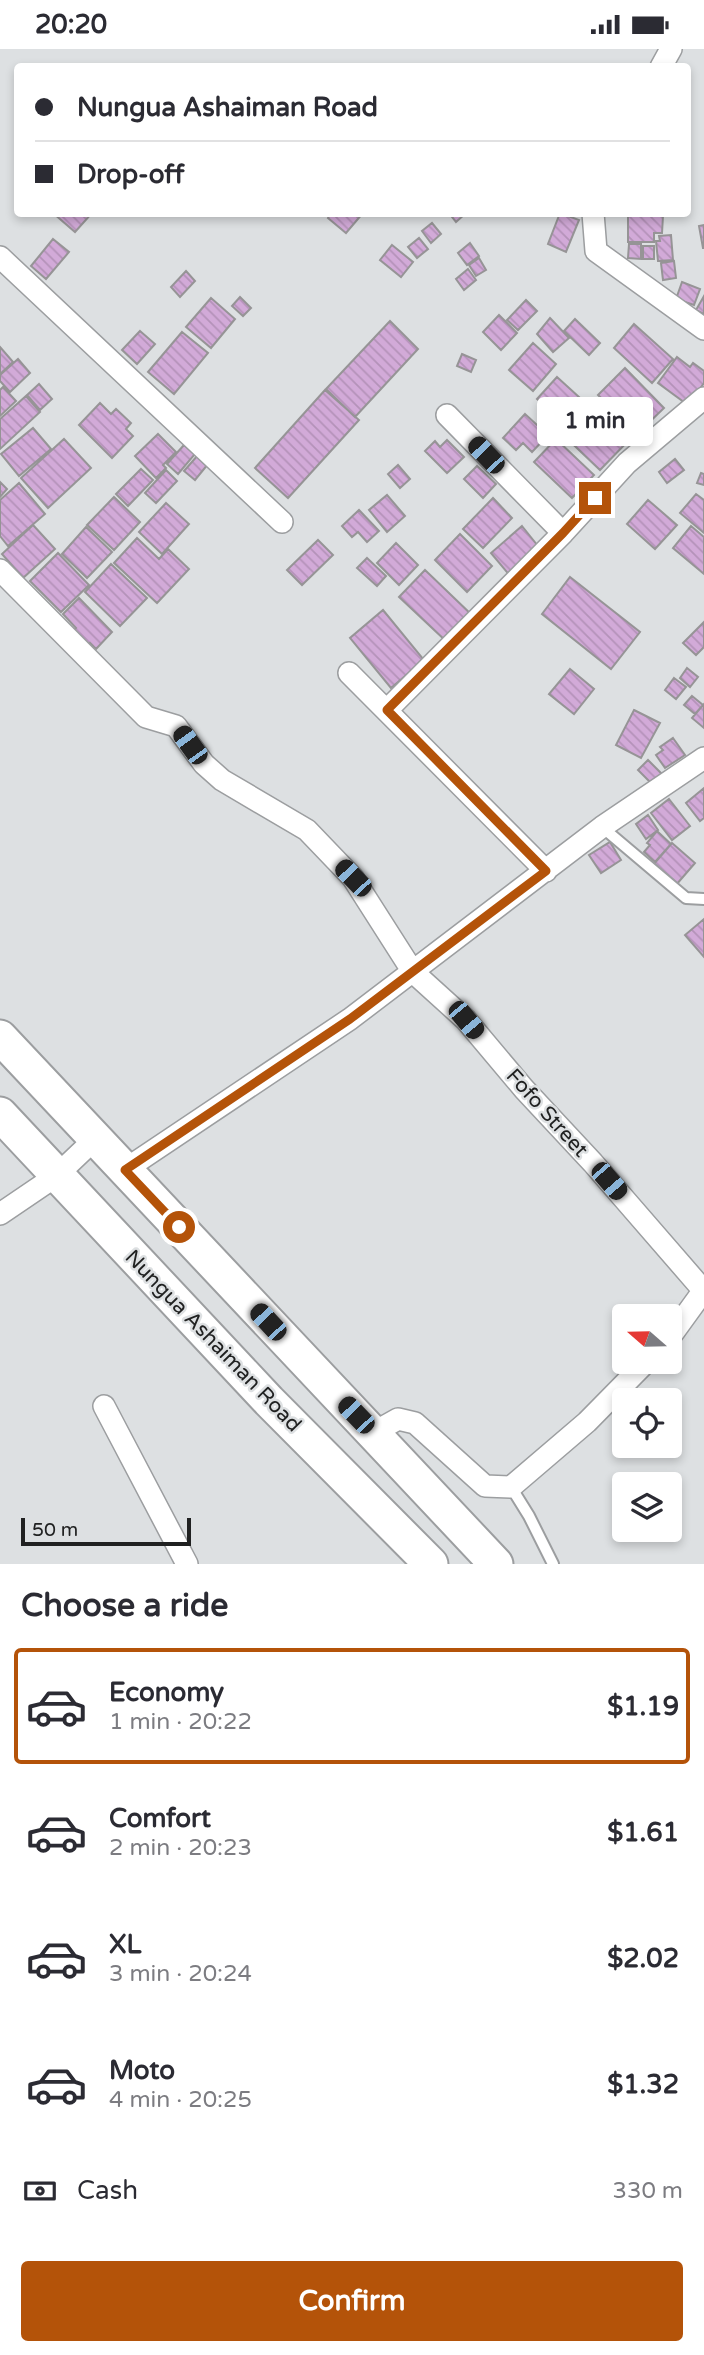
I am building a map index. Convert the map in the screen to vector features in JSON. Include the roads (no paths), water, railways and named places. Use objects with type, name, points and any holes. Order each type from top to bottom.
[{"type":"main road","points":[[0,1037],[496,1564]]},
{"type":"main road","name":"Nungua Ashaiman Road","points":[[0,1114],[269,1401],[431,1564]]},
{"type":"street","points":[[593,217],[596,251],[704,329]]},
{"type":"street","points":[[0,257],[282,522]]},
{"type":"street","points":[[387,710],[563,533],[627,463],[704,398]]},
{"type":"street","points":[[447,415],[563,533]]},
{"type":"street","name":"Fofo Street","points":[[0,570],[146,717],[177,726],[204,764],[222,780],[306,830],[353,878],[414,972],[466,1020],[704,1291]]},
{"type":"street","points":[[349,673],[546,871]]},
{"type":"street","points":[[125,1170],[350,1019],[602,827],[704,758]]},
{"type":"street","points":[[0,1214],[57,1176],[96,1138]]},
{"type":"street","points":[[682,1321],[704,1291]]},
{"type":"street","points":[[373,1433],[398,1419],[415,1423],[485,1486],[511,1487],[587,1422],[634,1374]]},
{"type":"street","points":[[104,1406],[187,1564]]},
{"type":"lane","points":[[602,827],[687,898],[704,899]]},
{"type":"lane","points":[[511,1487],[529,1516],[552,1564]]}]
